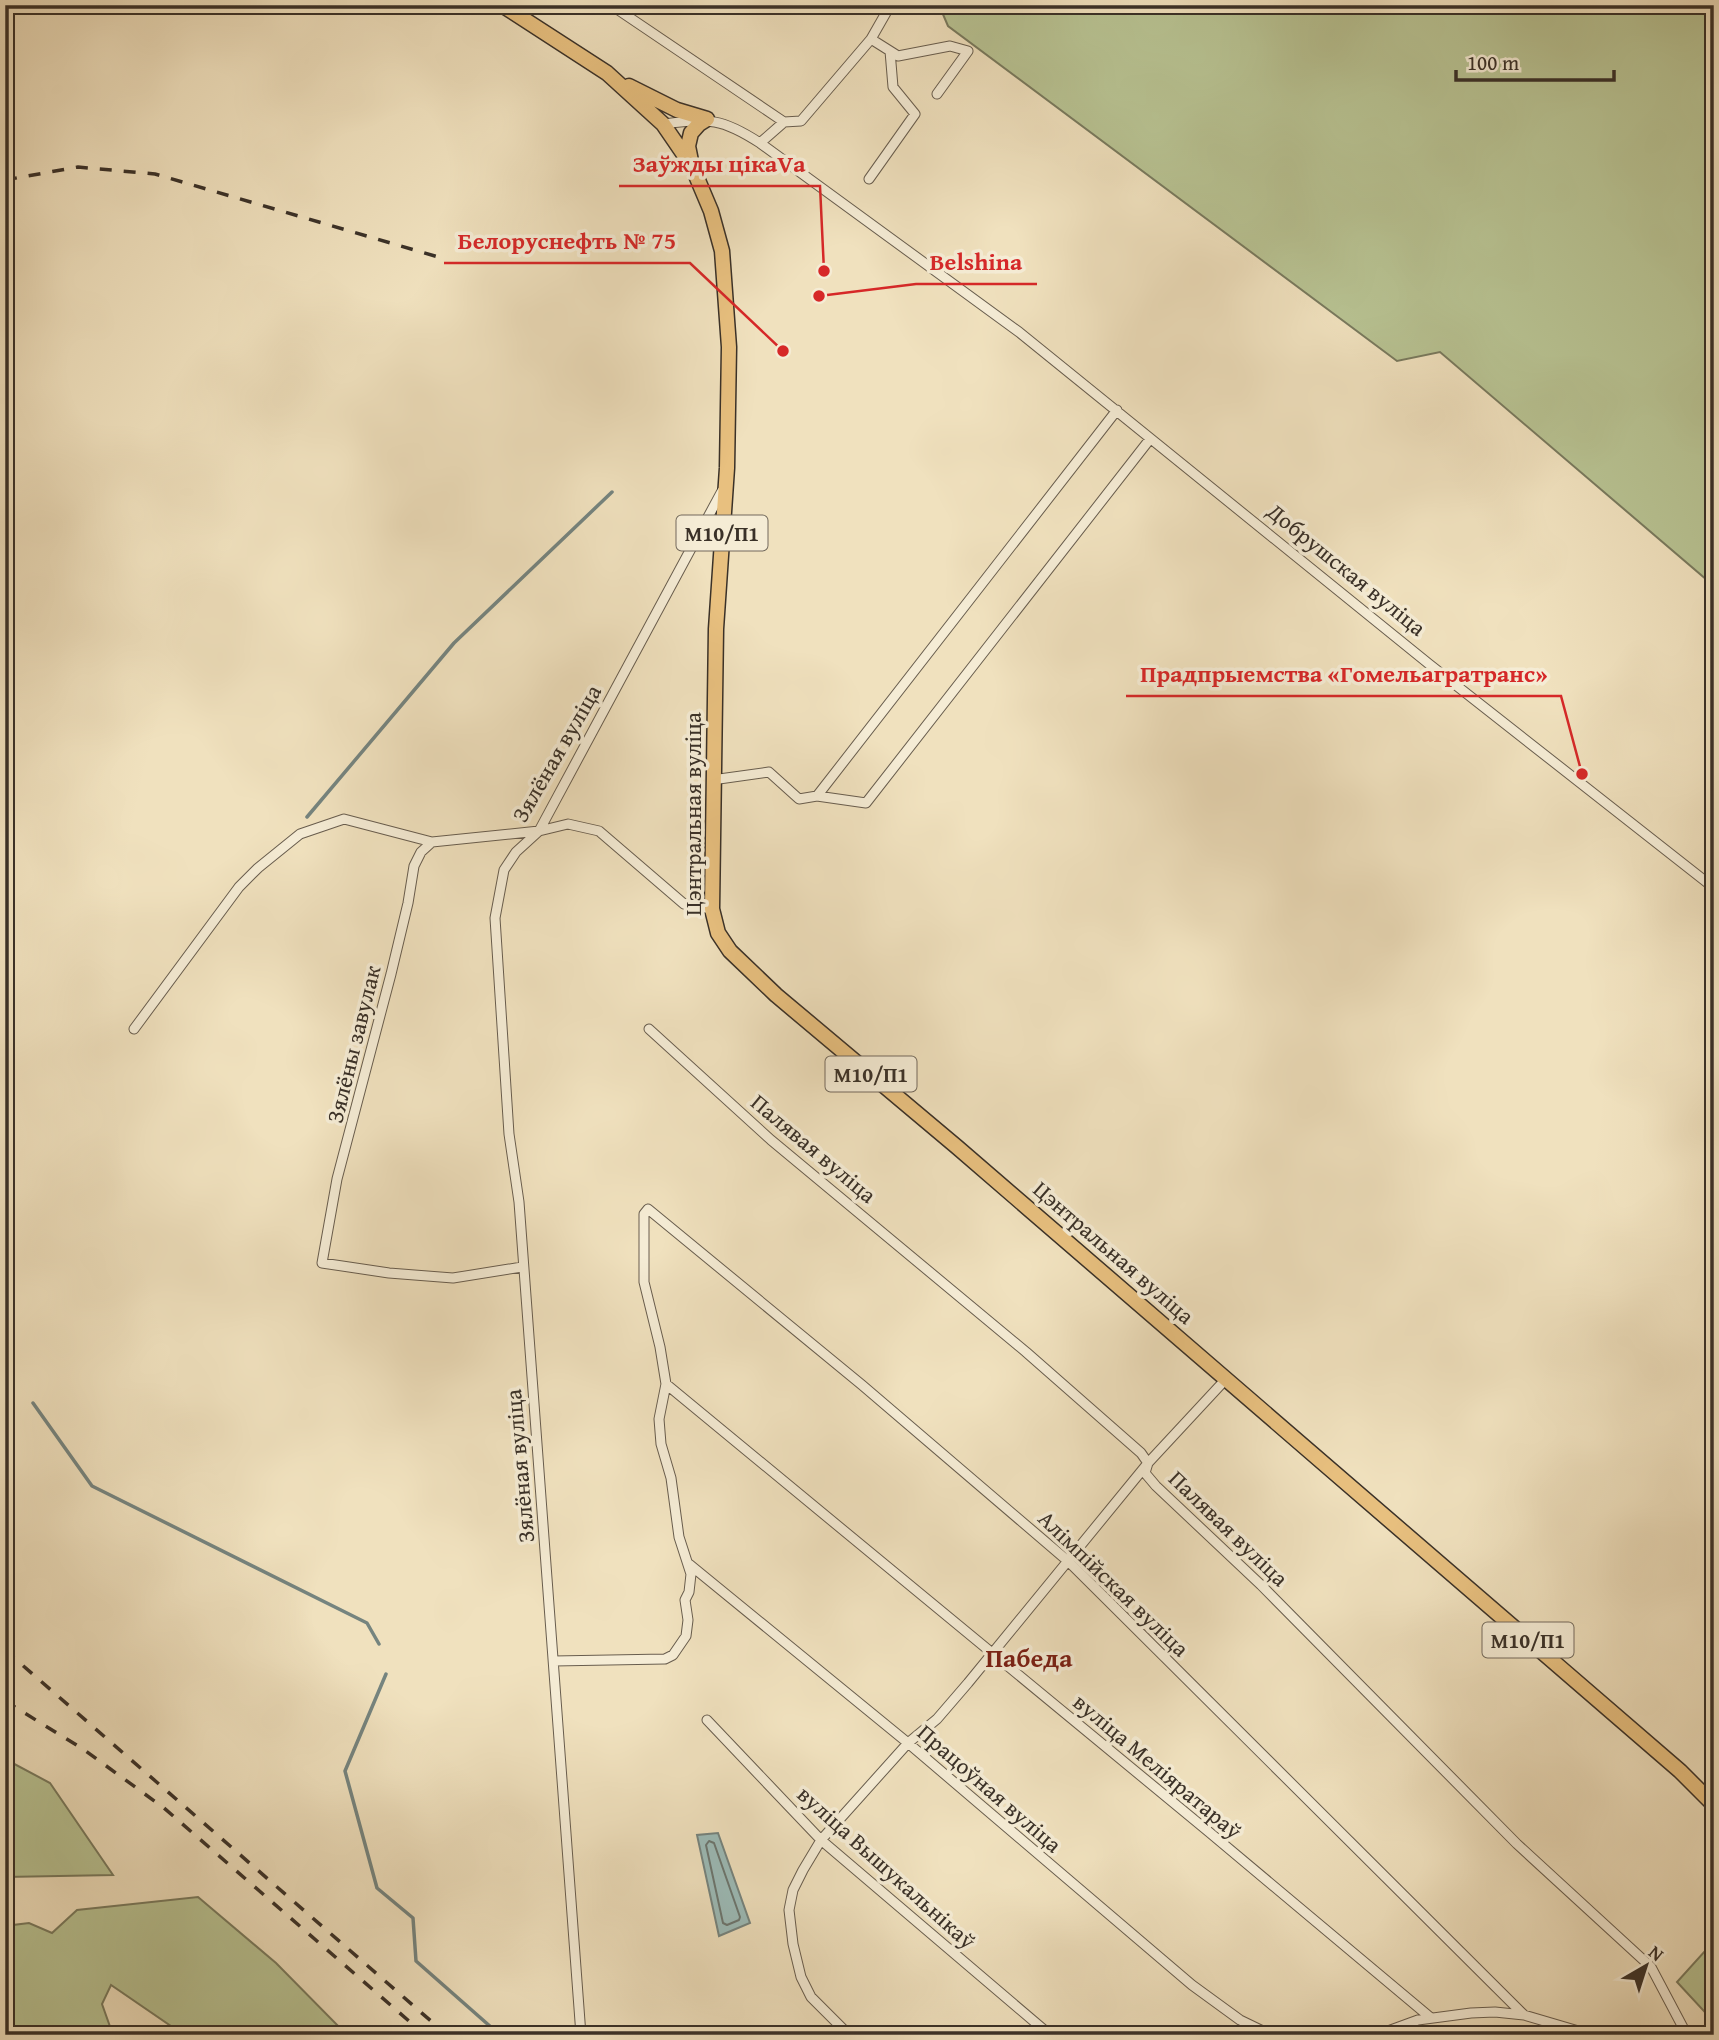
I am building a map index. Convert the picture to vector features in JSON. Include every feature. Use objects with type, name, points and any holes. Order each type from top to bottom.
[{"type":"main road","name":"М10/П1","points":[[502,5],[607,73],[663,124],[692,166],[710,211],[722,251],[725,274],[729,347],[726,485]]},
{"type":"main road","points":[[607,73],[677,110],[708,119]]},
{"type":"main road","points":[[692,166],[688,146],[691,133],[708,119]]},
{"type":"main road","name":"Цэнтральная вуліца","points":[[726,485],[716,629],[712,909],[718,933],[730,951],[776,995],[967,1156],[1680,1771],[1714,1805]]},
{"type":"street","points":[[611,5],[784,122],[801,121],[871,39],[887,11],[895,5]]},
{"type":"street","points":[[871,39],[898,56],[950,46],[968,51],[937,94]]},
{"type":"street","points":[[869,179],[915,114],[893,87],[890,51]]},
{"type":"street","name":"Добрушская вуліца","points":[[663,124],[708,119],[724,122],[760,143],[1019,332],[1429,664],[1714,888]]},
{"type":"street","points":[[760,143],[784,122]]},
{"type":"street","points":[[817,796],[1117,410]]},
{"type":"street","points":[[712,780],[769,772],[799,799],[817,796],[866,803],[1150,439]]},
{"type":"street","name":"Зялёная вуліца","points":[[582,2035],[519,1202],[509,1134],[495,918],[504,870],[516,852],[540,831],[726,485]]},
{"type":"street","points":[[134,1029],[239,887],[258,868],[300,834],[344,819],[432,842],[540,831],[568,824],[598,831],[684,904],[712,909]]},
{"type":"street","name":"Зялёны завулак","points":[[432,842],[421,852],[414,866],[391,974],[337,1179],[323,1263],[389,1273],[453,1278],[522,1267]]},
{"type":"street","name":"Палявая вуліца","points":[[649,1029],[771,1140],[1047,1370],[1141,1453],[1148,1463],[1145,1473],[1156,1486],[1261,1585],[1517,1843],[1651,1967],[1687,2035]]},
{"type":"street","name":"Алімпійская вуліца","points":[[666,1384],[644,1282],[645,1214],[648,1209],[862,1385],[1069,1562],[1524,2015]]},
{"type":"street","points":[[849,2035],[811,1997],[801,1977],[793,1944],[789,1910],[793,1890],[821,1840],[908,1742],[937,1719],[1148,1463],[1226,1379]]},
{"type":"street","points":[[554,1661],[665,1659],[673,1655],[686,1636],[688,1620],[684,1610],[691,1583],[689,1564],[679,1537],[671,1478],[661,1444],[659,1419],[666,1384]]},
{"type":"street","name":"вуліца Меліяратараў","points":[[666,1384],[1430,2018]]},
{"type":"street","name":"Працоўная вуліца","points":[[689,1564],[908,1742],[1192,1984],[1240,2021],[1272,2035]]},
{"type":"street","name":"вуліца Вышукальнікаў","points":[[707,1720],[821,1840],[1050,2035]]},
{"type":"street","points":[[1377,2035],[1418,2020],[1495,2012],[1524,2015],[1592,2035]]},
{"type":"green space","points":[[939,5],[1714,5],[1714,586],[1440,352],[1397,361],[948,26]]},
{"type":"green space","points":[[5,1759],[50,1783],[113,1875],[5,1877]]},
{"type":"green space","points":[[198,1897],[276,1963],[347,2035],[184,2035],[111,1985],[102,2004],[113,2035],[5,2035],[5,1926],[29,1923],[52,1933],[77,1910]]},
{"type":"green space","points":[[1714,1941],[1714,2022],[1677,1982]]},
{"type":"water","points":[[718,1833],[750,1923],[719,1936],[697,1835]]},
{"type":"waterway","points":[[307,817],[454,643],[612,492]]},
{"type":"waterway","points":[[33,1403],[92,1486],[367,1623],[379,1644]]},
{"type":"waterway","points":[[386,1674],[345,1771],[377,1888],[413,1918],[416,1961],[500,2035]]},
{"type":"railway","points":[[5,180],[78,167],[155,174],[445,259]]},
{"type":"railway","points":[[5,1650],[447,2035]]},
{"type":"railway","points":[[5,1701],[83,1749],[164,1808],[425,2035]]},
{"type":"place","name":"Заўжды цікаVа","points":[[824,271]]},
{"type":"place","name":"Belshina","points":[[819,296]]},
{"type":"place","name":"Белоруснефть № 75","points":[[783,351]]},
{"type":"place","name":"Прадпрыемства «Гомельагратранс»","points":[[1582,774]]},
{"type":"district","name":"Пабеда","points":[[1029,1657]]}]
